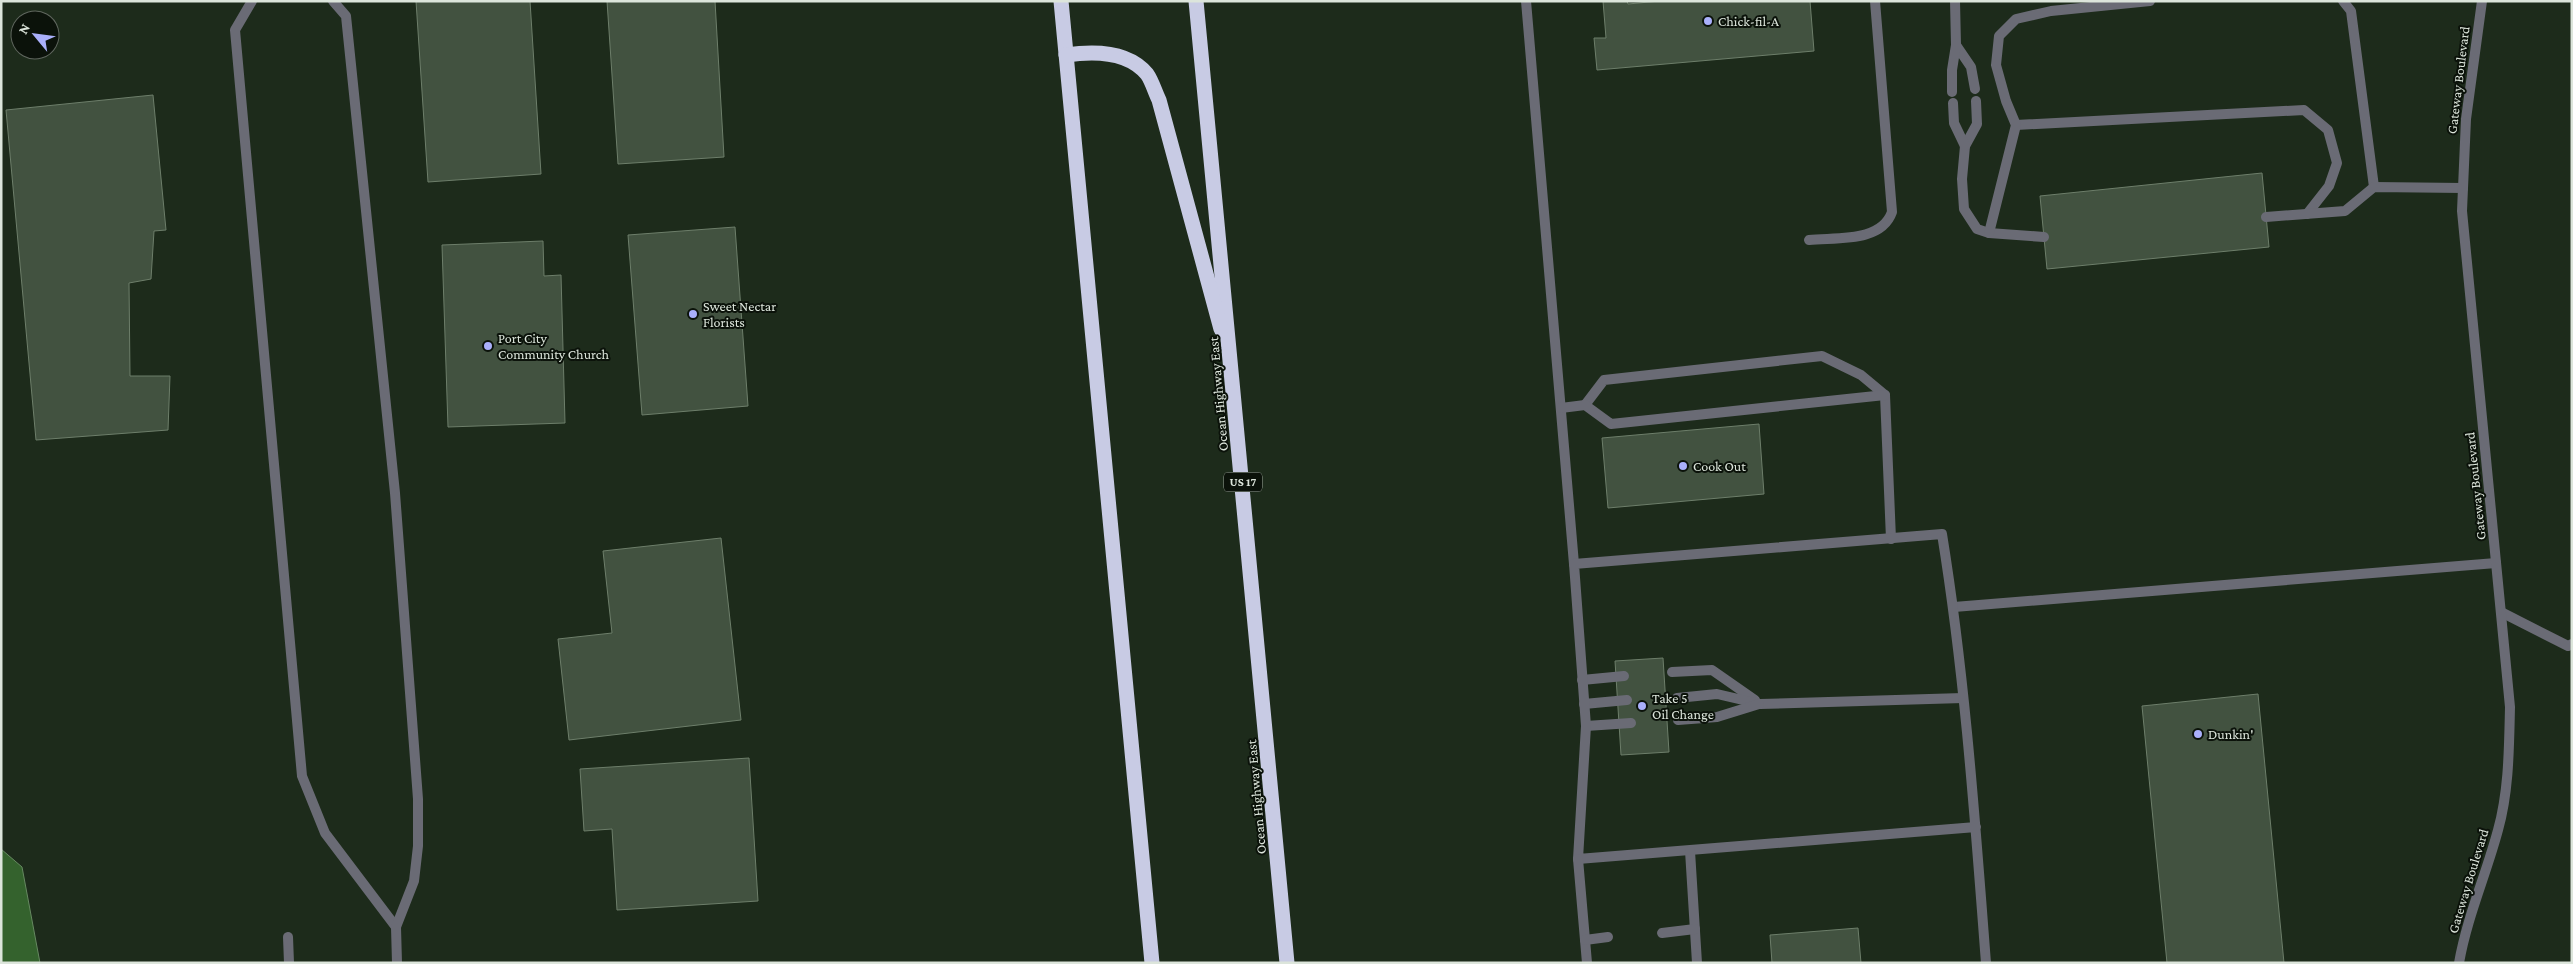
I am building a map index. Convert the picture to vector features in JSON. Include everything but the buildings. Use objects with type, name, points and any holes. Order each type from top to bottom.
[{"type":"highway","points":[[1061,1],[1152,959]]},
{"type":"highway","name":"Ocean Highway East","points":[[1196,1],[1288,963]]},
{"type":"highway","points":[[1066,55],[1090,52],[1111,55],[1136,64],[1148,76],[1158,100],[1232,369]]},
{"type":"street","points":[[252,1],[235,30],[302,776],[325,833],[396,927]]},
{"type":"street","points":[[332,1],[346,16],[395,493],[418,799],[418,846],[414,881],[396,927],[397,963]]},
{"type":"street","points":[[1526,1],[1586,726],[1578,859],[1587,963]]},
{"type":"street","points":[[1809,240],[1866,234],[1880,230],[1888,222],[1892,212],[1875,1]]},
{"type":"street","points":[[1952,92],[1952,70],[1956,45],[1955,1]]},
{"type":"street","points":[[1989,233],[2016,125],[2006,101],[1996,65],[1999,36],[2016,19],[2051,11],[2150,1]]},
{"type":"street","points":[[2343,1],[2351,11],[2374,187]]},
{"type":"street","name":"Gateway Boulevard","points":[[2459,963],[2474,902],[2498,829],[2504,800],[2510,708],[2466,260],[2462,188],[2466,119],[2482,1]]},
{"type":"street","points":[[1956,45],[1971,67],[1975,89]]},
{"type":"street","points":[[1976,101],[1977,124],[1965,146],[1962,179],[1964,209],[1977,229],[1989,233],[2044,237]]},
{"type":"street","points":[[1953,103],[1954,123],[1965,146]]},
{"type":"street","points":[[2016,125],[2304,110],[2328,130],[2337,162],[2329,186],[2307,214]]},
{"type":"street","points":[[2266,217],[2346,211],[2374,187],[2462,188]]},
{"type":"street","points":[[1585,405],[1604,380],[1822,356],[1860,375],[1885,395],[1891,539]]},
{"type":"street","points":[[1561,408],[1585,405],[1611,424],[1885,395]]},
{"type":"street","points":[[1574,564],[1942,534],[1954,607],[1976,827],[1986,963]]},
{"type":"street","points":[[1954,607],[2496,563]]},
{"type":"street","points":[[2501,612],[2568,646],[2572,644]]},
{"type":"street","points":[[1672,672],[1712,670],[1760,704]]},
{"type":"street","points":[[1582,680],[1624,676]]},
{"type":"street","points":[[1677,698],[1717,694],[1760,704],[1963,698]]},
{"type":"street","points":[[1584,704],[1627,700]]},
{"type":"street","points":[[1678,720],[1718,718],[1760,704]]},
{"type":"street","points":[[1586,726],[1631,722]]},
{"type":"street","points":[[1578,859],[1976,827]]},
{"type":"street","points":[[1690,851],[1696,963]]},
{"type":"street","points":[[1662,933],[1694,929]]},
{"type":"street","points":[[288,937],[289,963]]},
{"type":"street","points":[[1585,940],[1608,938]]},
{"type":"shaded area","points":[[1,849],[22,867],[40,963],[1,963]]},
{"type":"place","name":"Chick-fil-A","points":[[1708,21]]},
{"type":"place","name":"Sweet Nectar Florists","points":[[693,314]]},
{"type":"place","name":"Port City Community Church","points":[[488,346]]},
{"type":"place","name":"Cook Out","points":[[1683,466]]},
{"type":"place","name":"Take 5 Oil Change","points":[[1642,706]]},
{"type":"place","name":"Dunkin'","points":[[2198,734]]}]
